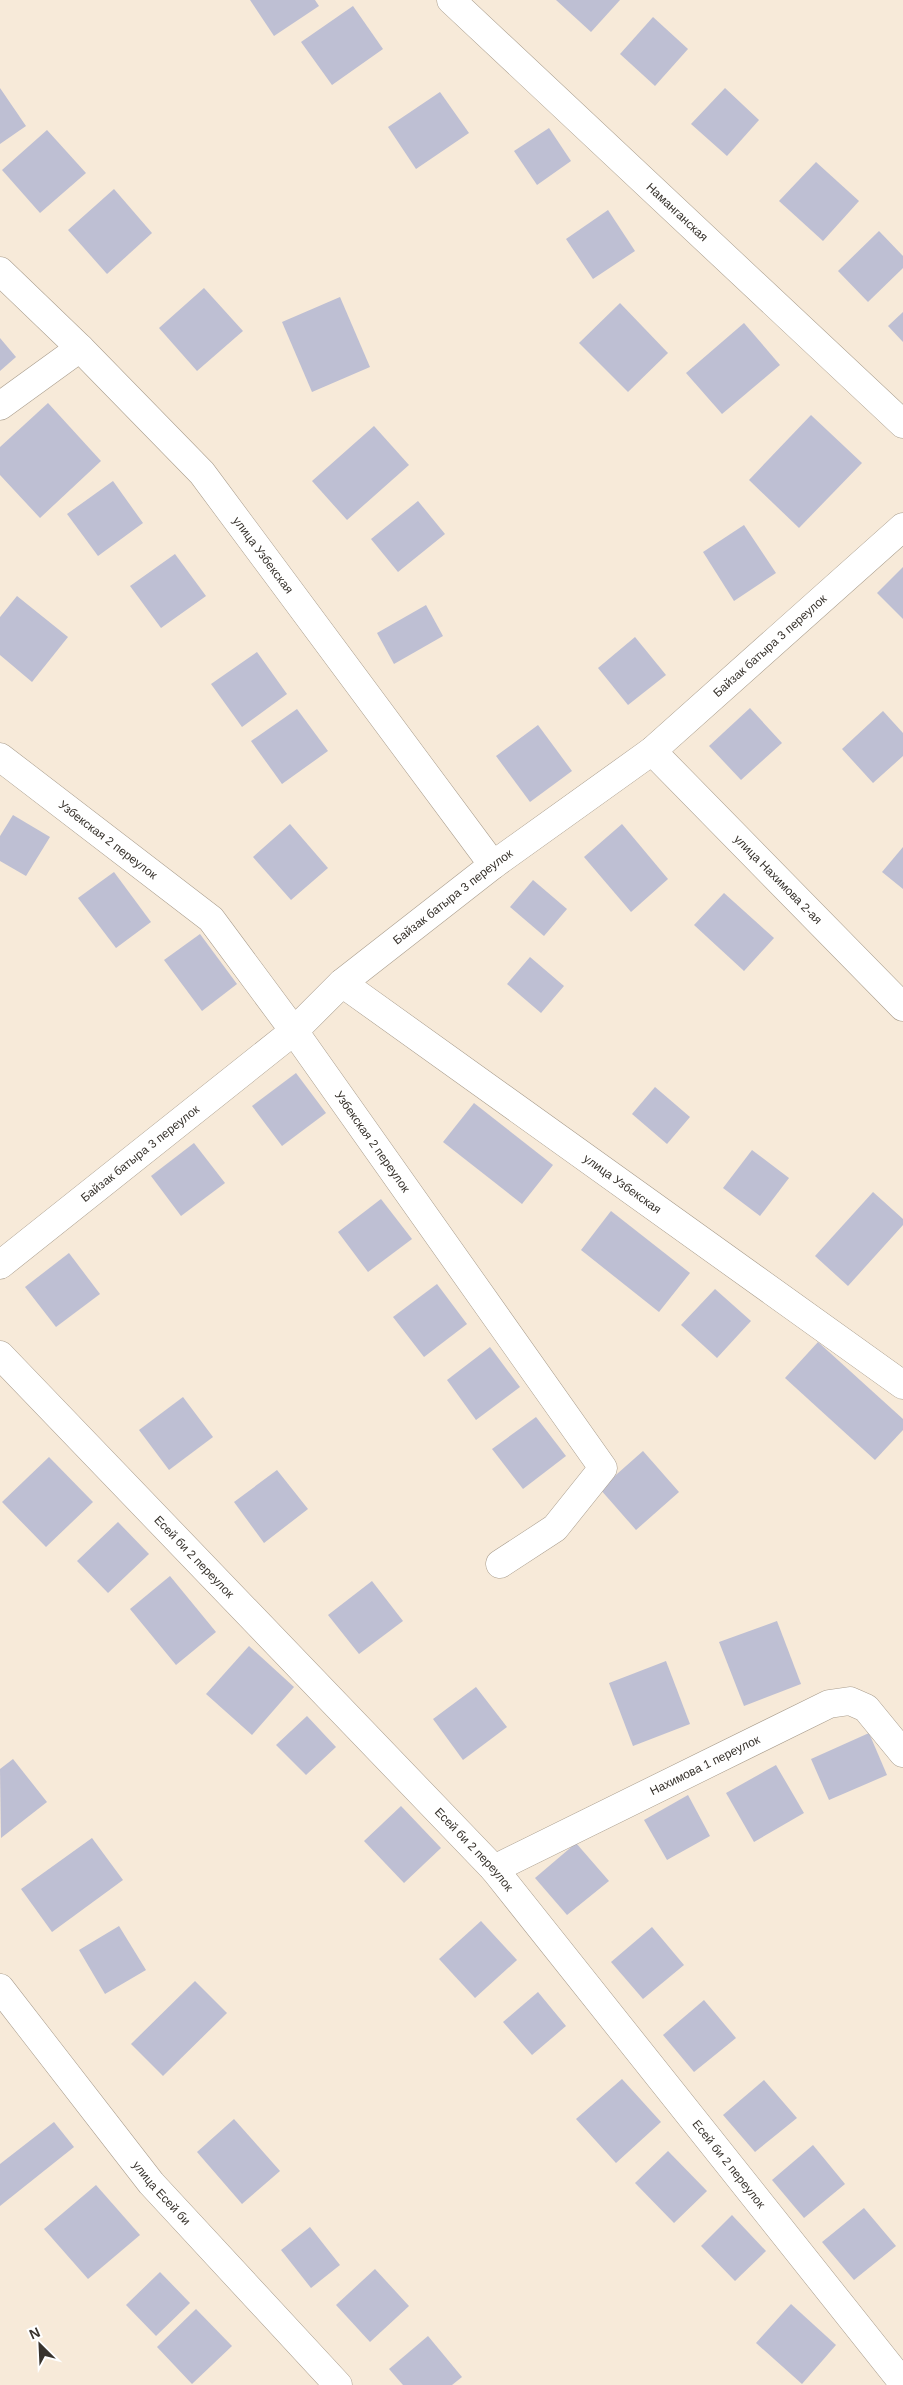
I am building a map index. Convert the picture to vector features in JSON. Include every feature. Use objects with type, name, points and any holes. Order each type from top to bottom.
[{"type":"street","name":"Наманганская","points":[[451,0],[903,424]]},
{"type":"street","name":"улица Узбекская","points":[[0,271],[80,348],[202,473],[493,865]]},
{"type":"street","points":[[0,406],[80,348]]},
{"type":"street","name":"Байзак батыра 3 переулок","points":[[0,1264],[294,1031],[342,983],[493,865],[652,751],[903,526]]},
{"type":"street","name":"улица Нахимова 2-ая","points":[[652,751],[903,1007]]},
{"type":"street","name":"Узбекская 2 переулок","points":[[0,757],[211,919],[294,1031],[603,1468],[555,1528],[500,1564]]},
{"type":"street","name":"улица Узбекская","points":[[342,983],[903,1385]]},
{"type":"street","name":"Есей би 2 переулок","points":[[0,1355],[494,1869],[903,2383]]},
{"type":"street","name":"Нахимова 1 переулок","points":[[494,1869],[829,1704],[850,1701],[866,1708],[903,1753]]},
{"type":"street","name":"улица Есей би","points":[[0,1988],[151,2183],[338,2385]]},
{"type":"building","points":[[250,0],[315,0],[319,6],[274,36]]},
{"type":"building","points":[[556,0],[620,0],[591,32]]},
{"type":"building","points":[[353,6],[383,49],[332,85],[301,42]]},
{"type":"building","points":[[653,17],[688,49],[655,86],[620,54]]},
{"type":"building","points":[[0,88],[26,126],[0,144]]},
{"type":"building","points":[[725,88],[759,120],[727,156],[691,124]]},
{"type":"building","points":[[440,92],[469,133],[416,169],[388,127]]},
{"type":"building","points":[[549,128],[571,161],[537,185],[514,151]]},
{"type":"building","points":[[47,130],[86,173],[40,213],[2,170]]},
{"type":"building","points":[[816,162],[859,201],[823,241],[779,201]]},
{"type":"building","points":[[114,189],[152,233],[107,274],[68,230]]},
{"type":"building","points":[[608,210],[635,251],[593,279],[566,239]]},
{"type":"building","points":[[879,231],[903,256],[903,268],[868,302],[838,271]]},
{"type":"building","points":[[204,288],[243,331],[197,371],[159,328]]},
{"type":"building","points":[[340,297],[370,367],[312,392],[282,322]]},
{"type":"building","points":[[620,303],[668,353],[628,392],[579,343]]},
{"type":"building","points":[[903,312],[903,342],[888,326]]},
{"type":"building","points":[[744,323],[780,365],[722,414],[686,373]]},
{"type":"building","points":[[0,338],[16,357],[0,371]]},
{"type":"building","points":[[48,403],[101,461],[40,518],[0,475],[0,447]]},
{"type":"building","points":[[811,415],[862,463],[799,528],[749,480]]},
{"type":"building","points":[[374,426],[409,465],[347,520],[312,481]]},
{"type":"building","points":[[113,481],[143,523],[98,556],[67,514]]},
{"type":"building","points":[[418,501],[445,534],[398,572],[371,539]]},
{"type":"building","points":[[744,525],[776,573],[734,601],[703,552]]},
{"type":"building","points":[[175,554],[206,596],[161,628],[130,586]]},
{"type":"building","points":[[903,567],[903,619],[877,593]]},
{"type":"building","points":[[17,596],[68,637],[32,682],[0,655],[0,617]]},
{"type":"building","points":[[426,605],[443,636],[394,664],[377,633]]},
{"type":"building","points":[[635,637],[666,675],[628,705],[598,668]]},
{"type":"building","points":[[257,652],[287,694],[242,727],[211,684]]},
{"type":"building","points":[[750,708],[782,743],[741,780],[709,746]]},
{"type":"building","points":[[297,709],[328,751],[282,784],[251,741]]},
{"type":"building","points":[[883,711],[903,733],[903,756],[873,783],[842,749]]},
{"type":"building","points":[[538,725],[572,771],[530,802],[496,756]]},
{"type":"building","points":[[13,815],[50,837],[26,876],[0,861],[0,836]]},
{"type":"building","points":[[290,824],[328,868],[291,900],[253,857]]},
{"type":"building","points":[[622,824],[668,879],[631,912],[584,857]]},
{"type":"building","points":[[903,847],[903,889],[882,872]]},
{"type":"building","points":[[114,872],[151,922],[116,948],[78,898]]},
{"type":"building","points":[[533,880],[567,909],[544,936],[510,907]]},
{"type":"building","points":[[724,893],[774,938],[744,971],[694,925]]},
{"type":"building","points":[[200,934],[237,984],[202,1011],[164,960]]},
{"type":"building","points":[[530,957],[564,986],[541,1013],[507,984]]},
{"type":"building","points":[[296,1073],[326,1113],[282,1146],[252,1106]]},
{"type":"building","points":[[655,1087],[690,1117],[667,1144],[632,1114]]},
{"type":"building","points":[[474,1103],[553,1165],[522,1204],[443,1142]]},
{"type":"building","points":[[194,1143],[225,1183],[181,1216],[151,1176]]},
{"type":"building","points":[[752,1150],[789,1178],[760,1216],[723,1188]]},
{"type":"building","points":[[873,1192],[903,1219],[903,1225],[848,1286],[815,1256]]},
{"type":"building","points":[[381,1199],[412,1239],[368,1272],[338,1232]]},
{"type":"building","points":[[611,1211],[690,1273],[659,1312],[581,1250]]},
{"type":"building","points":[[69,1253],[100,1294],[56,1327],[25,1287]]},
{"type":"building","points":[[437,1284],[467,1324],[424,1357],[393,1317]]},
{"type":"building","points":[[715,1289],[751,1321],[717,1358],[681,1325]]},
{"type":"building","points":[[818,1342],[903,1419],[903,1430],[875,1460],[785,1378]]},
{"type":"building","points":[[490,1347],[520,1387],[476,1420],[447,1380]]},
{"type":"building","points":[[183,1397],[213,1437],[169,1470],[139,1430]]},
{"type":"building","points":[[536,1417],[566,1456],[523,1489],[492,1449]]},
{"type":"building","points":[[643,1451],[679,1492],[636,1530],[600,1489]]},
{"type":"building","points":[[49,1457],[93,1502],[46,1547],[2,1502]]},
{"type":"building","points":[[277,1470],[308,1509],[264,1543],[234,1502]]},
{"type":"building","points":[[118,1522],[149,1554],[108,1593],[77,1561]]},
{"type":"building","points":[[170,1576],[216,1632],[176,1665],[130,1609]]},
{"type":"building","points":[[372,1581],[403,1621],[359,1654],[328,1615]]},
{"type":"building","points":[[777,1621],[801,1684],[744,1706],[719,1642]]},
{"type":"building","points":[[249,1646],[294,1687],[252,1735],[206,1694]]},
{"type":"building","points":[[666,1661],[690,1724],[633,1746],[609,1683]]},
{"type":"building","points":[[476,1687],[507,1727],[463,1760],[433,1719]]},
{"type":"building","points":[[307,1716],[336,1747],[306,1775],[276,1745]]},
{"type":"building","points":[[869,1733],[887,1775],[829,1800],[811,1759]]},
{"type":"building","points":[[13,1759],[47,1802],[1,1838],[0,1769]]},
{"type":"building","points":[[776,1765],[804,1813],[754,1842],[726,1793]]},
{"type":"building","points":[[688,1795],[710,1836],[667,1860],[644,1820]]},
{"type":"building","points":[[401,1806],[441,1848],[404,1883],[364,1841]]},
{"type":"building","points":[[92,1838],[123,1880],[52,1932],[21,1889]]},
{"type":"building","points":[[576,1843],[609,1881],[567,1915],[535,1878]]},
{"type":"building","points":[[481,1921],[517,1960],[475,1998],[439,1959]]},
{"type":"building","points":[[119,1926],[146,1970],[105,1994],[79,1950]]},
{"type":"building","points":[[652,1927],[684,1965],[643,1999],[611,1962]]},
{"type":"building","points":[[195,1981],[227,2013],[163,2076],[131,2044]]},
{"type":"building","points":[[538,1992],[566,2026],[532,2055],[503,2022]]},
{"type":"building","points":[[704,2000],[736,2038],[694,2072],[663,2035]]},
{"type":"building","points":[[622,2079],[661,2122],[616,2163],[576,2119]]},
{"type":"building","points":[[764,2080],[797,2118],[755,2152],[723,2115]]},
{"type":"building","points":[[234,2119],[280,2171],[242,2204],[197,2152]]},
{"type":"building","points":[[54,2122],[74,2147],[0,2206],[0,2164]]},
{"type":"building","points":[[813,2145],[845,2184],[804,2218],[772,2180]]},
{"type":"building","points":[[668,2151],[707,2191],[674,2223],[635,2183]]},
{"type":"building","points":[[96,2185],[140,2235],[88,2279],[44,2229]]},
{"type":"building","points":[[864,2208],[896,2246],[854,2280],[822,2242]]},
{"type":"building","points":[[732,2215],[766,2251],[735,2281],[701,2246]]},
{"type":"building","points":[[310,2227],[340,2265],[311,2288],[281,2250]]},
{"type":"building","points":[[375,2269],[409,2306],[370,2342],[336,2305]]},
{"type":"building","points":[[160,2272],[190,2303],[156,2336],[126,2305]]},
{"type":"building","points":[[791,2304],[836,2345],[802,2384],[756,2343]]},
{"type":"building","points":[[196,2309],[232,2346],[192,2384],[157,2347]]},
{"type":"building","points":[[428,2336],[462,2377],[452,2385],[403,2385],[389,2369]]}]
